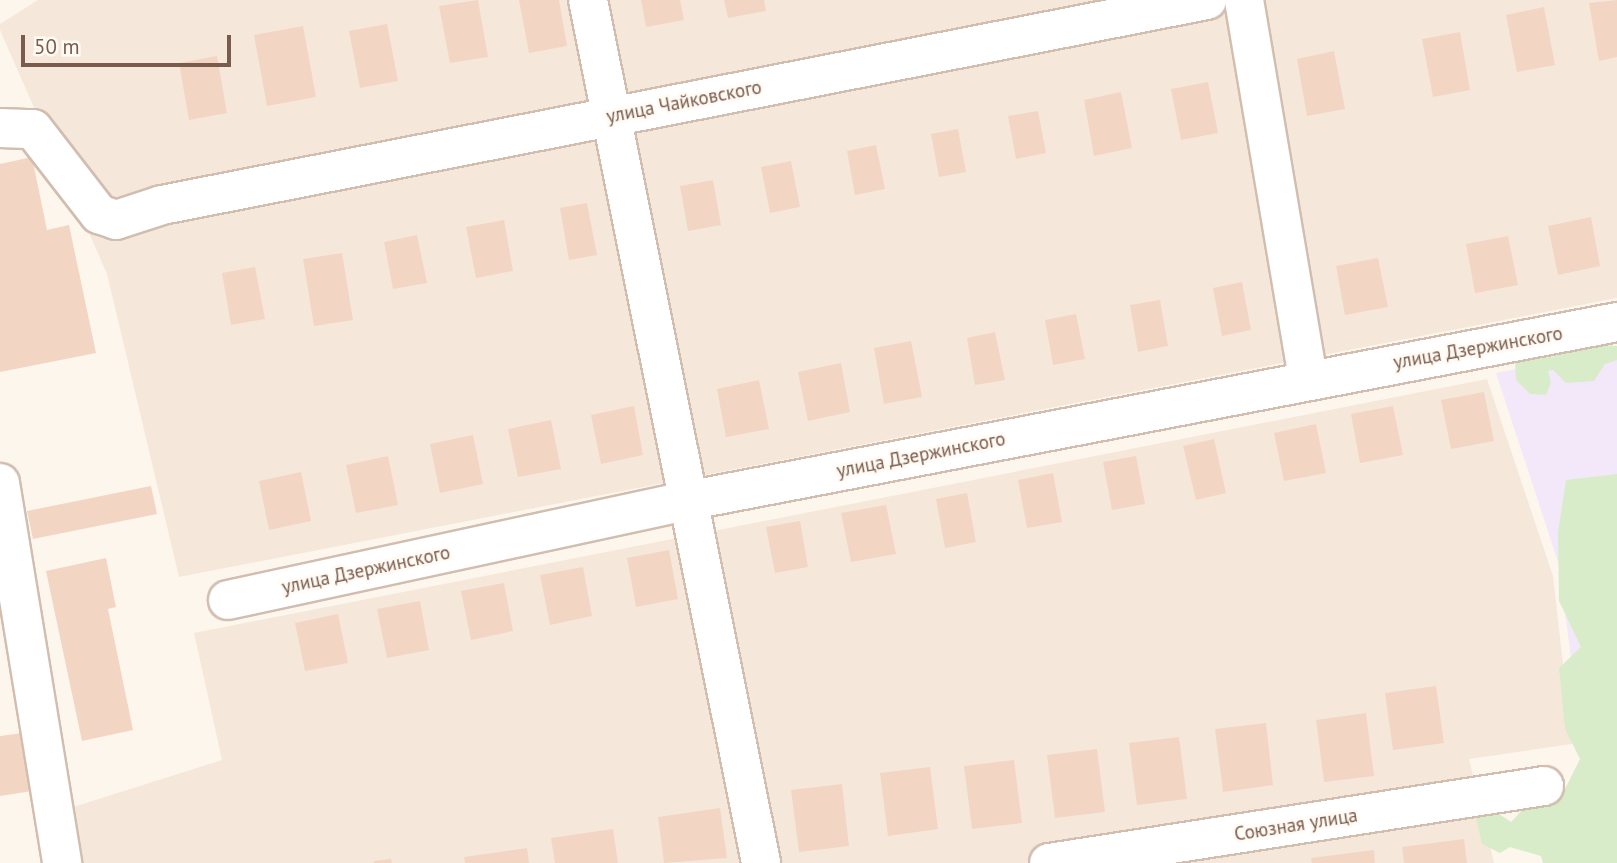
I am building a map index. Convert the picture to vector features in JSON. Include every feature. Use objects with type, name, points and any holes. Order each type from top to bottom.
[{"type":"street","points":[[587,0],[614,115],[686,501],[761,863]]},
{"type":"street","name":"улица Чайковского","points":[[0,128],[33,129],[99,214],[116,220],[162,205],[1207,0]]},
{"type":"street","points":[[1244,0],[1308,379]]},
{"type":"street","name":"улица Дзержинского","points":[[228,600],[686,501],[1308,379],[1617,322]]},
{"type":"street","points":[[0,483],[62,863]]},
{"type":"street","name":"Союзная улица","points":[[1049,863],[1544,786]]},
{"type":"shaded area","points":[[38,0],[1617,0],[1617,298],[179,577],[107,274],[0,30],[0,24]]},
{"type":"shaded area","points":[[1617,349],[1617,824],[1582,744],[1559,565],[1496,373]]},
{"type":"shaded area","points":[[1487,379],[1553,576],[1572,744],[1469,759],[1494,863],[72,863],[67,809],[222,760],[194,633]]},
{"type":"green space","points":[[1577,343],[1617,346],[1617,360],[1605,364],[1594,381],[1566,383],[1553,370],[1548,371],[1551,382],[1546,395],[1530,394],[1516,380],[1515,362],[1556,356]]},
{"type":"green space","points":[[1617,474],[1617,863],[1543,863],[1541,856],[1510,847],[1500,853],[1482,844],[1475,814],[1496,812],[1511,822],[1524,808],[1561,797],[1580,759],[1565,729],[1559,668],[1581,647],[1559,601],[1558,532],[1566,480]]},
{"type":"building","points":[[478,0],[488,57],[450,63],[439,6]]},
{"type":"building","points":[[519,0],[559,0],[567,46],[529,53]]},
{"type":"building","points":[[641,0],[680,0],[684,20],[646,27]]},
{"type":"building","points":[[724,0],[764,0],[766,11],[728,18]]},
{"type":"building","points":[[1617,0],[1617,57],[1599,61],[1589,3]]},
{"type":"building","points":[[1544,7],[1555,65],[1517,72],[1506,15]]},
{"type":"building","points":[[387,24],[398,81],[360,88],[349,31]]},
{"type":"building","points":[[303,26],[316,97],[267,106],[254,35]]},
{"type":"building","points":[[1460,32],[1470,90],[1433,97],[1422,39]]},
{"type":"building","points":[[1334,51],[1345,109],[1307,116],[1297,59]]},
{"type":"building","points":[[217,56],[227,113],[189,120],[179,63]]},
{"type":"building","points":[[1208,82],[1218,133],[1181,140],[1171,89]]},
{"type":"building","points":[[1121,92],[1132,148],[1094,156],[1084,100]]},
{"type":"building","points":[[1038,111],[1046,153],[1016,159],[1008,116]]},
{"type":"building","points":[[958,129],[966,172],[939,177],[931,134]]},
{"type":"building","points":[[876,145],[885,189],[855,195],[847,151]]},
{"type":"building","points":[[32,157],[47,230],[69,225],[96,353],[0,372],[0,164]]},
{"type":"building","points":[[791,161],[800,207],[770,213],[761,167]]},
{"type":"building","points":[[713,180],[721,225],[688,231],[680,186]]},
{"type":"building","points":[[587,203],[597,255],[569,260],[560,208]]},
{"type":"building","points":[[1591,217],[1600,266],[1558,275],[1548,226]]},
{"type":"building","points":[[504,220],[513,271],[476,278],[466,227]]},
{"type":"building","points":[[417,235],[427,283],[393,289],[384,242]]},
{"type":"building","points":[[1508,236],[1518,285],[1475,293],[1466,244]]},
{"type":"building","points":[[342,253],[353,320],[314,326],[303,259]]},
{"type":"building","points":[[1378,258],[1388,307],[1345,315],[1336,266]]},
{"type":"building","points":[[255,267],[265,319],[231,325],[222,273]]},
{"type":"building","points":[[1242,282],[1251,330],[1222,336],[1213,288]]},
{"type":"building","points":[[1160,300],[1168,346],[1138,352],[1130,305]]},
{"type":"building","points":[[1076,314],[1085,359],[1053,365],[1045,320]]},
{"type":"building","points":[[995,332],[1005,380],[975,385],[967,338]]},
{"type":"building","points":[[911,341],[922,397],[884,404],[874,348]]},
{"type":"building","points":[[841,363],[850,412],[808,421],[798,372]]},
{"type":"building","points":[[759,380],[769,429],[726,437],[717,389]]},
{"type":"building","points":[[1484,392],[1494,441],[1451,449],[1441,400]]},
{"type":"building","points":[[634,406],[643,455],[601,464],[591,415]]},
{"type":"building","points":[[1393,406],[1403,455],[1360,463],[1351,414]]},
{"type":"building","points":[[551,420],[561,469],[518,477],[508,429]]},
{"type":"building","points":[[1316,424],[1326,473],[1284,481],[1274,433]]},
{"type":"building","points":[[473,435],[483,484],[440,493],[430,444]]},
{"type":"building","points":[[1214,439],[1226,493],[1196,500],[1183,446]]},
{"type":"building","points":[[388,456],[398,505],[356,513],[346,465]]},
{"type":"building","points":[[1136,456],[1145,504],[1112,510],[1103,462]]},
{"type":"building","points":[[301,472],[311,521],[269,530],[259,481]]},
{"type":"building","points":[[1053,473],[1062,522],[1027,528],[1018,480]]},
{"type":"building","points":[[151,486],[157,514],[33,539],[27,511]]},
{"type":"building","points":[[967,493],[976,542],[945,548],[936,499]]},
{"type":"building","points":[[886,505],[896,554],[851,562],[841,513]]},
{"type":"building","points":[[800,521],[808,567],[775,573],[766,527]]},
{"type":"building","points":[[669,550],[678,599],[636,607],[627,558]]},
{"type":"building","points":[[106,558],[116,607],[108,609],[133,730],[82,741],[46,571]]},
{"type":"building","points":[[583,567],[592,616],[550,625],[540,575]]},
{"type":"building","points":[[504,583],[513,631],[471,640],[461,591]]},
{"type":"building","points":[[420,601],[429,650],[387,658],[377,609]]},
{"type":"building","points":[[338,614],[348,663],[305,671],[295,623]]},
{"type":"building","points":[[1436,686],[1444,743],[1393,750],[1385,693]]},
{"type":"building","points":[[1366,713],[1374,776],[1324,782],[1316,720]]},
{"type":"building","points":[[1266,723],[1273,785],[1223,792],[1215,729]]},
{"type":"building","points":[[23,733],[32,791],[0,796],[0,736]]},
{"type":"building","points":[[1179,737],[1187,799],[1137,805],[1129,743]]},
{"type":"building","points":[[1097,749],[1105,812],[1055,818],[1047,755]]},
{"type":"building","points":[[1014,760],[1022,823],[972,829],[964,766]]},
{"type":"building","points":[[930,767],[938,829],[888,836],[880,773]]},
{"type":"building","points":[[842,784],[849,846],[799,852],[791,790]]},
{"type":"building","points":[[720,808],[727,858],[664,863],[658,817]]},
{"type":"building","points":[[613,829],[618,863],[555,863],[551,838]]},
{"type":"building","points":[[1464,839],[1467,863],[1404,863],[1402,847]]},
{"type":"building","points":[[527,848],[529,863],[465,863],[464,857]]},
{"type":"building","points":[[1374,850],[1375,863],[1312,863],[1311,858]]},
{"type":"building","points":[[391,859],[392,863],[374,863],[374,861]]}]
